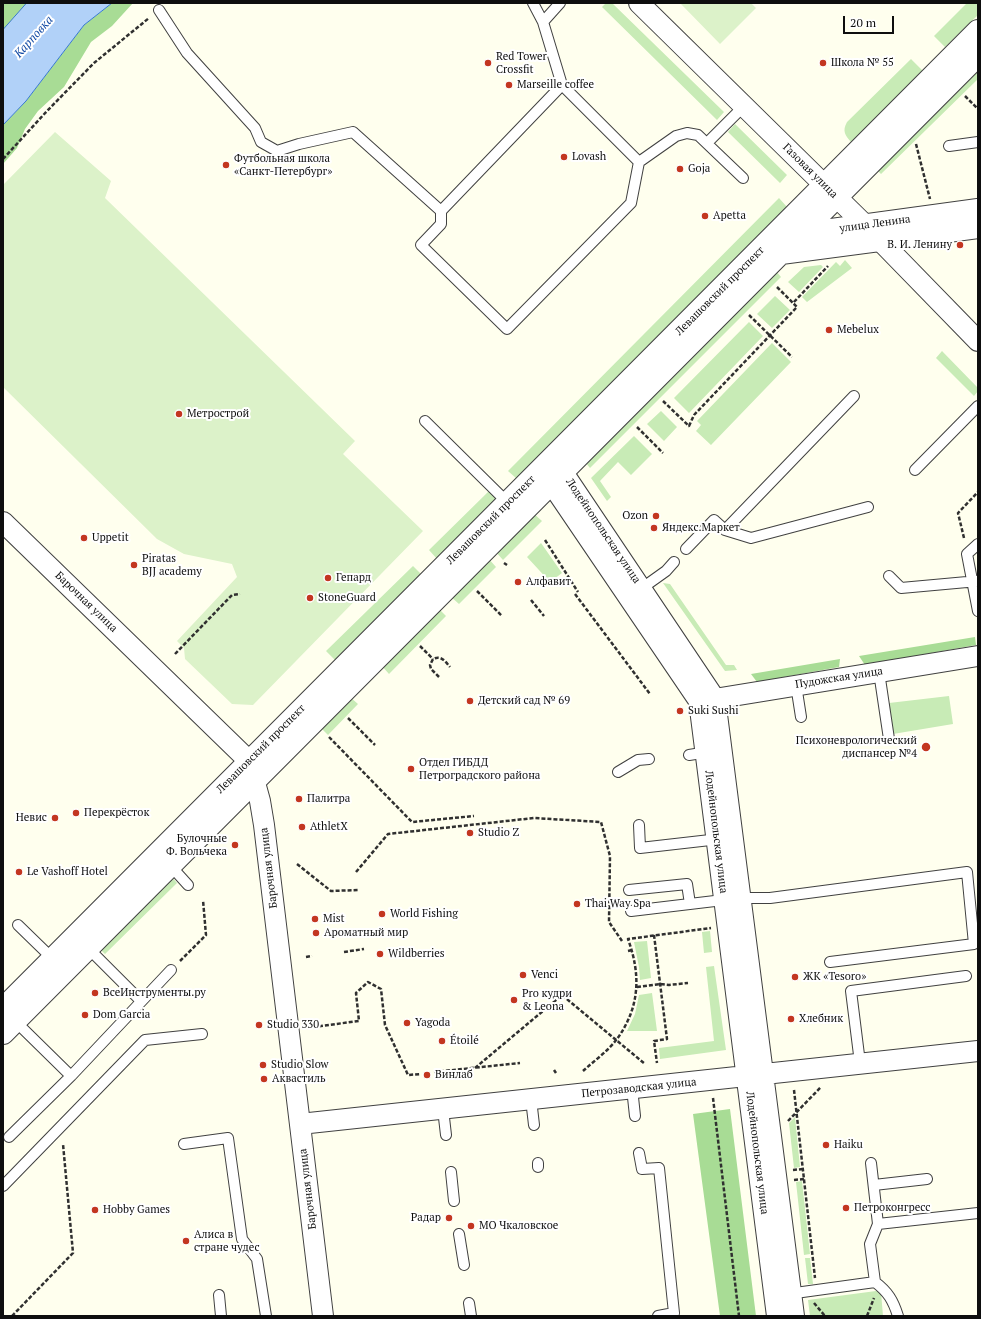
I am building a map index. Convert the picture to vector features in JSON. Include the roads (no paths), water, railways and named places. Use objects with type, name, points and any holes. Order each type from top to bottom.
[{"type":"street","name":"Газовая улица","points":[[639,3],[872,232],[978,341]]},
{"type":"street","name":"Левашовский проспект","points":[[6,1018],[363,659],[553,473],[954,67],[978,31]]},
{"type":"street","name":"Левашовский проспект","points":[[954,67],[978,55]]},
{"type":"street","name":"Левашовский проспект","points":[[799,234],[830,191]]},
{"type":"street","name":"улица Ленина","points":[[776,246],[872,232],[978,210]]},
{"type":"street","name":"улица Ленина","points":[[776,246],[799,234],[978,227]]},
{"type":"street","name":"Левашовский проспект","points":[[445,578],[508,503],[553,473]]},
{"type":"street","name":"Лодейнопольская улица","points":[[553,473],[707,700],[706,752],[725,839],[731,910],[740,955],[783,1295],[794,1316]]},
{"type":"street","name":"Барочная улица","points":[[3,522],[251,771],[264,825],[323,1316]]},
{"type":"street","name":"Пудожская улица","points":[[707,700],[978,656]]},
{"type":"street","name":"Петрозаводская улица","points":[[300,1124],[978,1050]]},
{"type":"street","name":"Лодейнопольская улица","points":[[778,1316],[783,1295]]},
{"type":"lane","points":[[533,3],[542,22],[562,85],[638,162]]},
{"type":"lane","points":[[542,22],[560,3]]},
{"type":"lane","points":[[159,10],[187,53],[255,128],[261,142],[277,151],[299,144],[353,132],[441,211]]},
{"type":"lane","points":[[562,85],[441,211],[441,224],[421,244],[507,329],[631,203],[638,162],[676,136],[686,133],[698,135],[743,178]]},
{"type":"lane","points":[[708,143],[744,106]]},
{"type":"lane","points":[[949,146],[978,142]]},
{"type":"lane","points":[[724,530],[854,396]]},
{"type":"lane","points":[[915,470],[978,406]]},
{"type":"lane","points":[[425,421],[508,503]]},
{"type":"lane","points":[[686,549],[714,520],[724,530],[751,538],[868,507]]},
{"type":"lane","points":[[978,544],[968,554],[975,581],[978,611]]},
{"type":"lane","points":[[635,593],[666,570],[674,562]]},
{"type":"lane","points":[[889,576],[901,588],[975,581]]},
{"type":"lane","points":[[879,672],[889,739]]},
{"type":"lane","points":[[796,686],[802,717]]},
{"type":"lane","points":[[618,772],[638,760],[649,759]]},
{"type":"lane","points":[[639,825],[640,848],[725,839]]},
{"type":"lane","points":[[164,859],[188,884]]},
{"type":"lane","points":[[631,911],[690,904],[731,910],[770,898],[967,872],[974,944],[830,962]]},
{"type":"lane","points":[[629,890],[686,884],[690,904]]},
{"type":"lane","points":[[18,925],[58,965]]},
{"type":"lane","points":[[81,942],[141,1001]]},
{"type":"lane","points":[[9,1137],[71,1076],[171,970]]},
{"type":"lane","points":[[860,1064],[851,991],[966,976]]},
{"type":"lane","points":[[6,1018],[71,1076]]},
{"type":"lane","points":[[3,1186],[145,1040],[202,1034]]},
{"type":"lane","points":[[632,1088],[636,1116]]},
{"type":"lane","points":[[531,1099],[534,1124]]},
{"type":"lane","points":[[443,1109],[446,1135]]},
{"type":"lane","points":[[184,1144],[228,1138],[242,1239],[257,1259],[266,1316]]},
{"type":"lane","points":[[640,1153],[642,1169],[659,1168],[660,1175],[674,1313],[658,1316]]},
{"type":"lane","points":[[871,1163],[878,1224],[870,1244],[875,1282],[888,1294],[898,1316]]},
{"type":"lane","points":[[452,1172],[454,1201]]},
{"type":"lane","points":[[874,1185],[927,1179]]},
{"type":"lane","points":[[878,1224],[978,1213]]},
{"type":"lane","points":[[459,1234],[464,1265]]},
{"type":"lane","points":[[783,1295],[875,1282]]},
{"type":"lane","points":[[219,1295],[221,1316]]},
{"type":"lane","points":[[469,1303],[471,1316]]},
{"type":"water","name":"Карповка","points":[[27,3],[112,3],[84,25],[26,101],[3,125],[3,30]]},
{"type":"place","name":"Red Tower Crossfit","points":[[488,63]]},
{"type":"place","name":"Школа № 55","points":[[823,63]]},
{"type":"place","name":"Marseille coffee","points":[[509,85]]},
{"type":"place","name":"Lovash","points":[[564,157]]},
{"type":"place","name":"Футбольная школа «Санкт-Петербург»","points":[[226,165]]},
{"type":"place","name":"Goja","points":[[680,169]]},
{"type":"place","name":"Apetta","points":[[705,216]]},
{"type":"place","name":"В. И. Ленину","points":[[960,245]]},
{"type":"place","name":"Mebelux","points":[[829,330]]},
{"type":"place","name":"Метрострой","points":[[179,414]]},
{"type":"place","name":"Ozon","points":[[656,516]]},
{"type":"place","name":"Яндекс.Маркет","points":[[654,528]]},
{"type":"place","name":"Uppetit","points":[[84,538]]},
{"type":"place","name":"Piratas BJJ academy","points":[[134,565]]},
{"type":"place","name":"Гепард","points":[[328,578]]},
{"type":"place","name":"Алфавит","points":[[518,582]]},
{"type":"place","name":"StoneGuard","points":[[310,598]]},
{"type":"place","name":"Детский сад № 69","points":[[470,701]]},
{"type":"place","name":"Suki Sushi","points":[[680,711]]},
{"type":"place","name":"Психоневрологический диспансер №4","points":[[926,747]]},
{"type":"place","name":"Отдел ГИБДД Петроградского района","points":[[411,769]]},
{"type":"place","name":"Палитра","points":[[299,799]]},
{"type":"place","name":"Перекрёсток","points":[[76,813]]},
{"type":"place","name":"Невис","points":[[55,818]]},
{"type":"place","name":"AthletX","points":[[302,827]]},
{"type":"place","name":"Studio Z","points":[[470,833]]},
{"type":"place","name":"Булочные Ф. Вольчека","points":[[235,845]]},
{"type":"place","name":"Le Vashoff Hotel","points":[[19,872]]},
{"type":"place","name":"Thai Way Spa","points":[[577,904]]},
{"type":"place","name":"World Fishing","points":[[382,914]]},
{"type":"place","name":"Mist","points":[[315,919]]},
{"type":"place","name":"Ароматный мир","points":[[316,933]]},
{"type":"place","name":"Wildberries","points":[[380,954]]},
{"type":"place","name":"Venci","points":[[523,975]]},
{"type":"place","name":"ЖК «Tesoro»","points":[[795,977]]},
{"type":"place","name":"ВсеИнструменты.ру","points":[[95,993]]},
{"type":"place","name":"Pro кудри & Leona","points":[[514,1000]]},
{"type":"place","name":"Dom Garcia","points":[[85,1015]]},
{"type":"place","name":"Хлебник","points":[[791,1019]]},
{"type":"place","name":"Yagoda","points":[[407,1023]]},
{"type":"place","name":"Studio 330","points":[[259,1025]]},
{"type":"place","name":"Étoilé","points":[[442,1041]]},
{"type":"place","name":"Studio Slow","points":[[263,1065]]},
{"type":"place","name":"Винлаб","points":[[427,1075]]},
{"type":"place","name":"Аквастиль","points":[[264,1079]]},
{"type":"place","name":"Haiku","points":[[826,1145]]},
{"type":"place","name":"Петроконгресс","points":[[846,1208]]},
{"type":"place","name":"Hobby Games","points":[[95,1210]]},
{"type":"place","name":"Радар","points":[[449,1218]]},
{"type":"place","name":"МО Чкаловское","points":[[471,1226]]},
{"type":"place","name":"Алиса в стране чудес","points":[[186,1241]]}]
